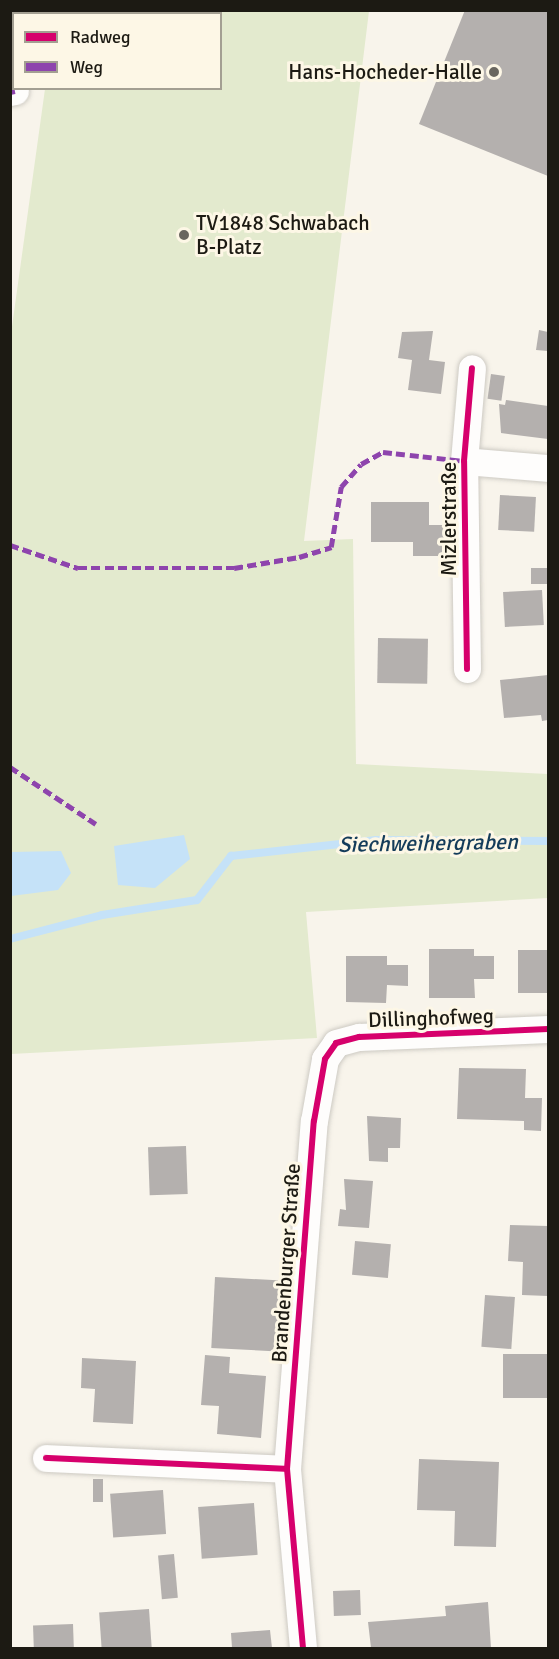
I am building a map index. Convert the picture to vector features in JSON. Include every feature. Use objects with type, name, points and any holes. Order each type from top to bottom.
[{"type":"street","name":"Mizlerstraße","points":[[467,669],[464,460],[472,368]]},
{"type":"street","name":"Mizlerstraße","points":[[464,460],[549,468]]},
{"type":"street","name":"Dillinghofweg","points":[[325,1059],[336,1043],[359,1037],[549,1029]]},
{"type":"street","name":"Brandenburger Straße","points":[[303,1648],[287,1469],[314,1121],[325,1059]]},
{"type":"street","points":[[46,1458],[287,1469]]},
{"type":"green space","points":[[369,11],[304,541],[353,539],[356,764],[548,774],[548,898],[306,912],[317,1038],[11,1054],[10,341],[45,90],[222,90],[222,12],[138,12]]},
{"type":"water","points":[[184,835],[190,859],[155,888],[118,885],[114,846]]},
{"type":"water","points":[[61,851],[71,873],[58,890],[11,896],[11,852]]},
{"type":"building","name":"Hans-Hocheder-Halle","points":[[465,10],[548,10],[548,176],[419,124]]},
{"type":"building","points":[[539,330],[548,332],[548,351],[536,350]]},
{"type":"building","points":[[433,331],[429,360],[445,362],[441,394],[408,390],[412,360],[398,358],[402,332]]},
{"type":"building","points":[[491,374],[505,376],[501,401],[488,399]]},
{"type":"building","points":[[506,400],[548,406],[548,439],[501,433],[499,404],[505,405]]},
{"type":"building","points":[[500,495],[536,497],[534,532],[498,530]]},
{"type":"building","points":[[371,502],[429,502],[429,525],[449,525],[450,556],[413,556],[413,542],[371,542]]},
{"type":"building","points":[[531,568],[548,568],[548,584],[531,584]]},
{"type":"building","points":[[542,590],[544,625],[505,627],[503,592]]},
{"type":"building","points":[[378,638],[428,639],[427,684],[377,683]]},
{"type":"building","points":[[548,675],[548,720],[542,721],[541,715],[504,718],[500,680]]},
{"type":"building","points":[[429,949],[474,949],[474,956],[494,956],[494,979],[474,979],[475,998],[429,998]]},
{"type":"building","points":[[518,950],[548,950],[548,993],[518,993]]},
{"type":"building","points":[[346,956],[387,956],[387,965],[408,965],[408,986],[387,985],[386,1003],[346,1002]]},
{"type":"building","points":[[459,1068],[526,1069],[525,1098],[542,1098],[541,1131],[524,1130],[524,1121],[457,1119]]},
{"type":"building","points":[[367,1116],[401,1118],[400,1148],[388,1148],[388,1162],[369,1161]]},
{"type":"building","points":[[186,1146],[188,1194],[150,1195],[148,1147]]},
{"type":"building","points":[[344,1179],[373,1181],[369,1228],[338,1226],[340,1209],[346,1210]]},
{"type":"building","points":[[510,1225],[548,1226],[548,1296],[522,1295],[523,1262],[508,1261]]},
{"type":"building","points":[[355,1241],[391,1244],[388,1278],[352,1275]]},
{"type":"building","points":[[215,1277],[282,1281],[278,1351],[211,1348]]},
{"type":"building","points":[[485,1295],[515,1297],[511,1349],[481,1347]]},
{"type":"building","points":[[503,1354],[548,1354],[548,1398],[503,1398]]},
{"type":"building","points":[[205,1355],[230,1357],[229,1373],[266,1376],[261,1438],[217,1434],[219,1406],[201,1405]]},
{"type":"building","points":[[82,1358],[136,1361],[133,1424],[93,1422],[95,1389],[81,1388]]},
{"type":"building","points":[[419,1459],[499,1462],[496,1547],[454,1546],[455,1511],[417,1510]]},
{"type":"building","points":[[93,1479],[103,1479],[103,1502],[93,1502]]},
{"type":"building","points":[[163,1490],[166,1534],[113,1538],[110,1494]]},
{"type":"building","points":[[254,1503],[258,1555],[202,1559],[198,1507]]},
{"type":"building","points":[[174,1554],[178,1598],[162,1599],[158,1555]]},
{"type":"building","points":[[360,1590],[361,1615],[334,1616],[333,1591]]},
{"type":"building","points":[[488,1602],[491,1648],[371,1648],[368,1622],[446,1616],[445,1606]]},
{"type":"building","points":[[149,1609],[152,1648],[102,1648],[99,1612]]},
{"type":"building","points":[[73,1624],[74,1648],[34,1648],[33,1625]]},
{"type":"building","points":[[270,1630],[272,1648],[232,1648],[231,1633]]},
{"type":"waterway","name":"Siechweihergraben","points":[[10,939],[102,915],[197,900],[231,856],[376,840],[548,841]]},
{"type":"marked path","points":[[10,92],[15,91]]},
{"type":"marked path","points":[[10,545],[78,568],[234,568],[299,557],[331,547],[341,487],[361,464],[383,452],[464,461]]},
{"type":"marked path","points":[[10,767],[96,824]]},
{"type":"cycle path","points":[[467,669],[464,461],[472,368]]},
{"type":"cycle path","points":[[303,1648],[287,1469],[314,1121],[325,1059],[336,1043],[359,1037],[548,1029]]},
{"type":"cycle path","points":[[46,1458],[287,1469]]},
{"type":"place","name":"Hans-Hocheder-Halle","points":[[494,72]]},
{"type":"place","name":"TV1848 Schwabach B-Platz","points":[[184,235]]}]
